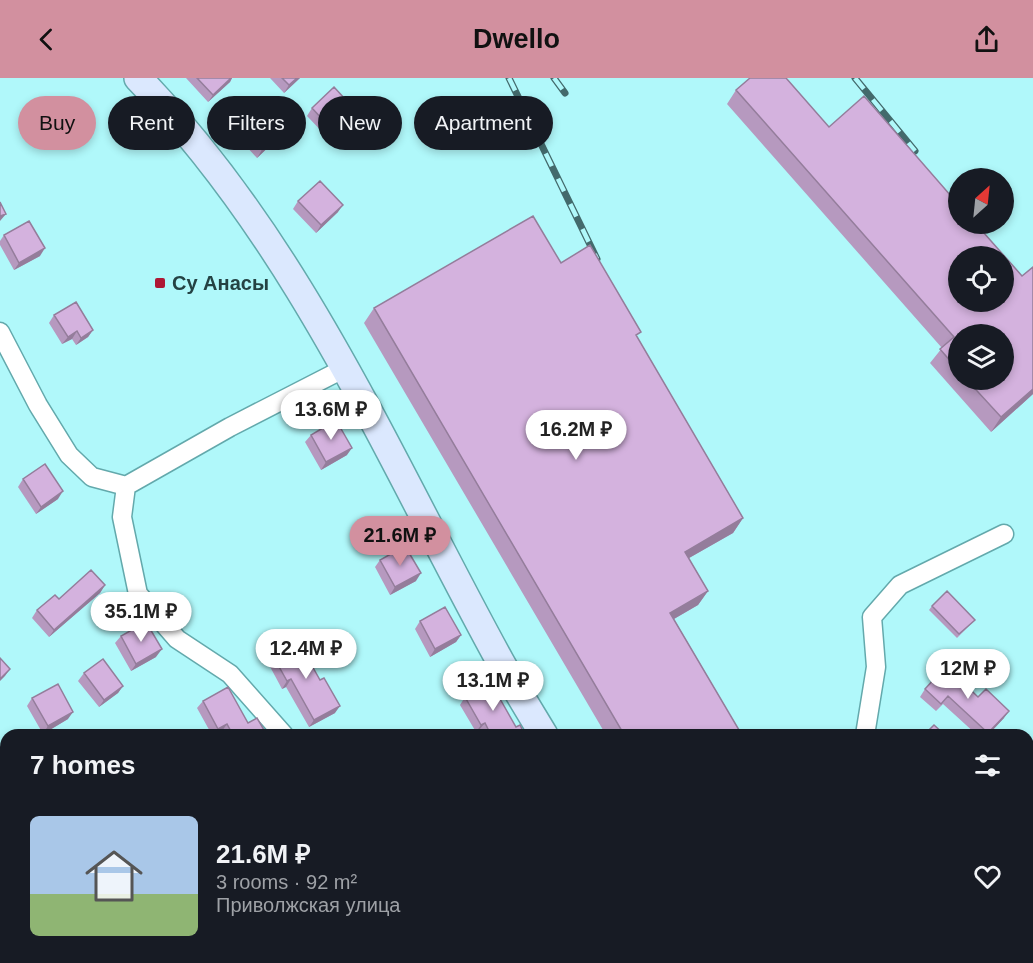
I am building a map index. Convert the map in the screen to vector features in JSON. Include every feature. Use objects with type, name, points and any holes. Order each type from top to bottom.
[{"type":"main road","points":[[138,78],[170,112],[223,177],[261,231],[319,323],[501,662],[540,729]]},
{"type":"street","points":[[0,332],[38,405],[69,455],[92,477],[126,486],[230,427],[345,368]]},
{"type":"street","points":[[126,486],[122,518],[138,594],[177,639],[230,674],[279,729]]},
{"type":"street","points":[[866,729],[876,668],[872,617],[900,585],[1004,534]]},
{"type":"building","points":[[197,78],[231,78],[213,95]]},
{"type":"building","points":[[282,78],[297,78],[289,85]]},
{"type":"building","points":[[750,78],[786,78],[829,127],[864,96],[948,193],[948,234],[985,234],[995,246],[948,246],[948,312],[1014,312],[1014,267],[1022,276],[1033,267],[1033,389],[1001,417],[976,390],[1014,390],[1014,324],[948,324],[948,330],[736,90]]},
{"type":"building","points":[[334,87],[342,96],[325,96]]},
{"type":"building","points":[[318,102],[318,115],[312,108]]},
{"type":"building","points":[[320,181],[343,205],[321,225],[298,201]]},
{"type":"building","points":[[0,202],[6,214],[0,216]]},
{"type":"building","points":[[533,216],[561,263],[590,245],[641,332],[636,335],[743,518],[685,552],[708,591],[670,613],[738,729],[621,729],[374,308]]},
{"type":"building","points":[[29,221],[45,248],[19,263],[4,235]]},
{"type":"building","points":[[76,302],[93,330],[81,338],[77,331],[68,337],[54,315]]},
{"type":"building","points":[[948,342],[948,358],[940,349]]},
{"type":"building","points":[[336,420],[352,448],[326,462],[311,435]]},
{"type":"building","points":[[45,464],[63,491],[41,507],[23,479]]},
{"type":"building","points":[[405,546],[421,573],[395,587],[380,560]]},
{"type":"building","points":[[91,570],[105,585],[54,630],[37,610],[55,595],[59,599]]},
{"type":"building","points":[[947,591],[975,620],[959,634],[932,606]]},
{"type":"building","points":[[445,607],[461,635],[435,649],[420,621]]},
{"type":"building","points":[[146,622],[162,649],[136,664],[121,636]]},
{"type":"building","points":[[297,639],[320,680],[324,678],[340,706],[314,720],[291,679],[287,681],[272,654]]},
{"type":"building","points":[[0,658],[10,669],[0,679]]},
{"type":"building","points":[[103,659],[123,686],[104,700],[84,673]]},
{"type":"building","points":[[946,666],[978,697],[986,689],[1009,711],[992,729],[984,729],[948,696],[941,704],[925,689]]},
{"type":"building","points":[[491,683],[516,727],[520,725],[522,729],[488,729],[485,723],[481,725],[465,697]]},
{"type":"building","points":[[58,684],[73,712],[48,726],[32,698]]},
{"type":"building","points":[[228,687],[248,723],[257,718],[263,729],[230,729],[227,724],[218,729],[203,701]]},
{"type":"railway","points":[[509,78],[597,259]]},
{"type":"railway","points":[[554,78],[565,93]]},
{"type":"railway","points":[[855,78],[915,151]]},
{"type":"place","name":"Су Анасы","points":[[160,283]]}]
